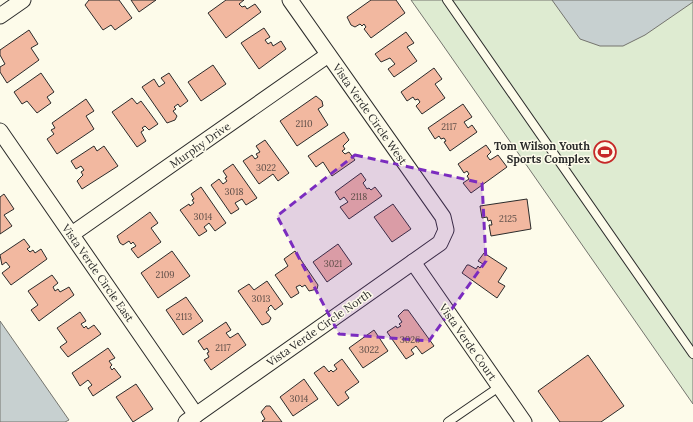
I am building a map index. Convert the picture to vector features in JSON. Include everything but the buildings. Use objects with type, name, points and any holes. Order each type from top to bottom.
[{"type":"street","points":[[0,16],[23,0]]},
{"type":"street","name":"Vista Verde Circle West","points":[[290,0],[443,217],[446,230]]},
{"type":"street","name":"Murphy Drive","points":[[72,234],[328,55]]},
{"type":"street","name":"Vista Verde Circle East","points":[[0,132],[72,234],[191,418]]},
{"type":"street","name":"Vista Verde Circle North","points":[[191,418],[440,243],[446,230]]},
{"type":"street","name":"Vista Verde Court","points":[[413,262],[524,422]]},
{"type":"lane","points":[[447,0],[693,354]]},
{"type":"lane","points":[[448,422],[499,387]]},
{"type":"highlighted area","points":[[355,155],[482,183],[486,261],[429,341],[339,334],[277,216]]},
{"type":"green space","name":"Tom Wilson Youth Sports Complex","points":[[411,0],[693,0],[693,404],[440,41]]},
{"type":"shaded area","points":[[552,0],[693,0],[693,2],[645,35],[623,46],[600,46],[580,39]]},
{"type":"shaded area","points":[[0,321],[69,420],[65,422],[0,422]]},
{"type":"place","name":"Tom Wilson Youth Sports Complex","points":[[605,152]]}]
